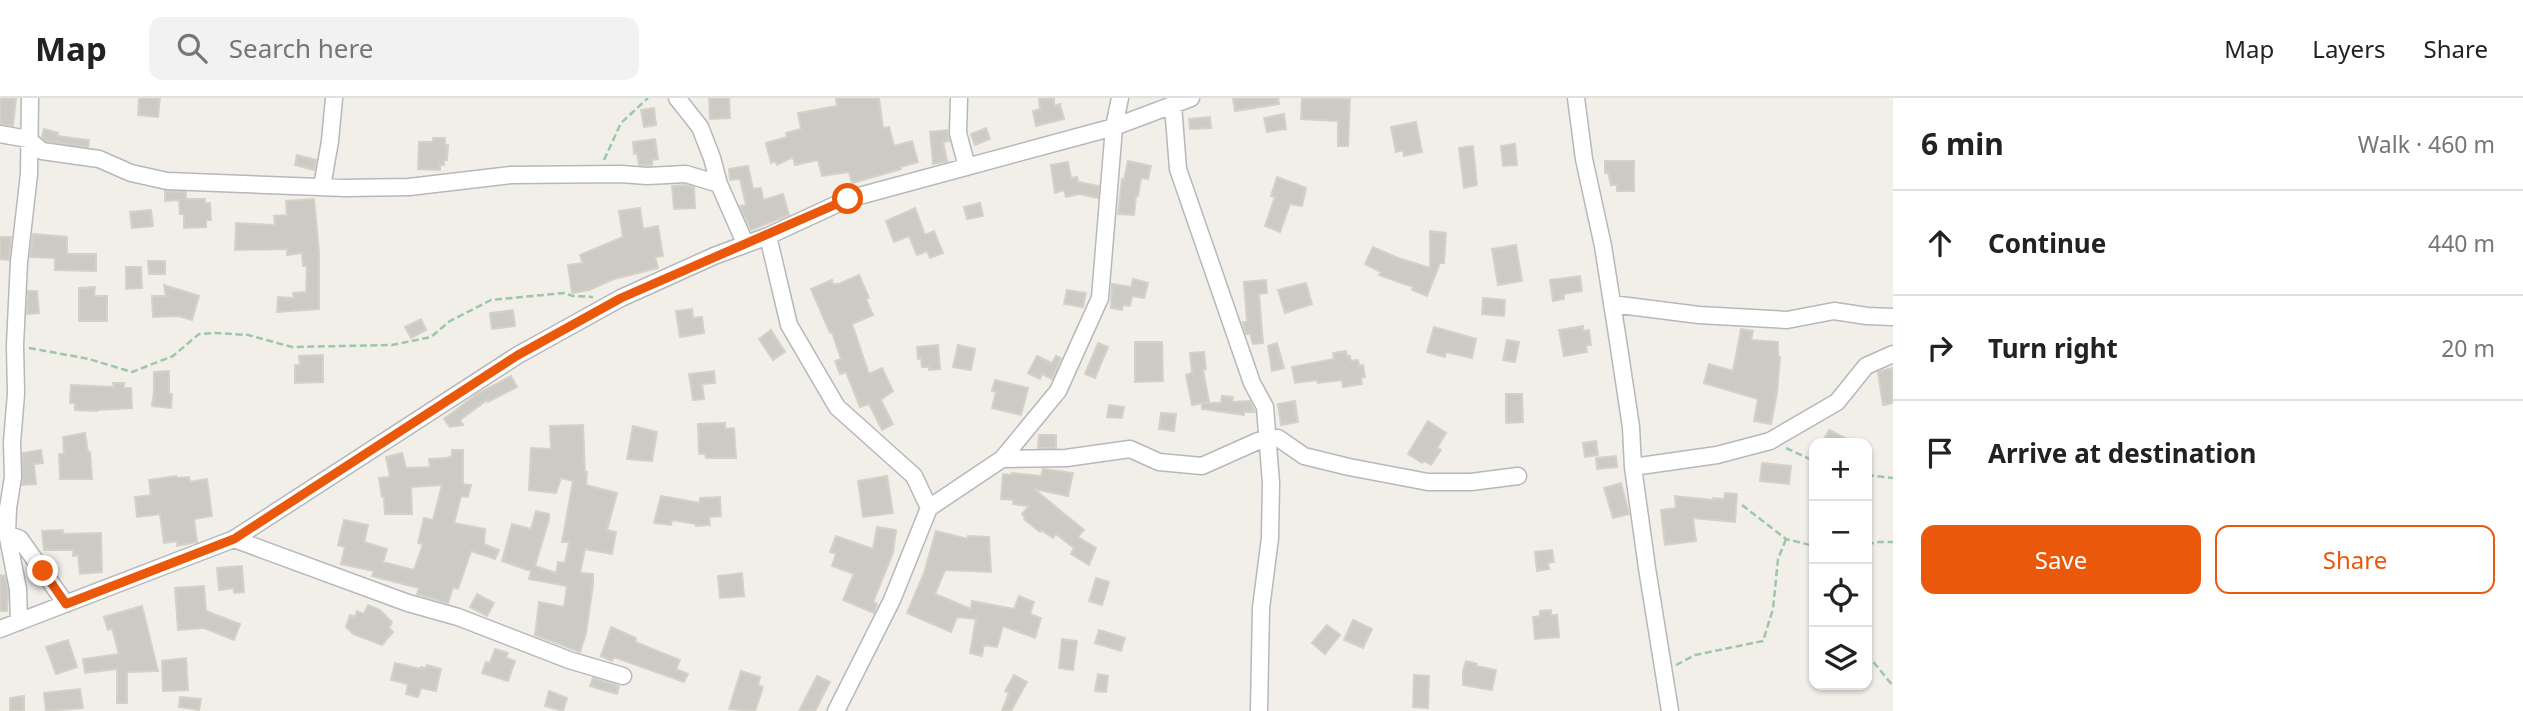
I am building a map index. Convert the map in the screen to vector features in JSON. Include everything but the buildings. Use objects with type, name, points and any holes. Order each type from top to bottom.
[{"type":"street","points":[[19,622],[18,589],[4,532],[13,477],[15,345],[19,262],[29,174],[30,98]]},
{"type":"street","points":[[322,187],[334,98]]},
{"type":"street","points":[[677,98],[700,127],[719,184],[745,243]]},
{"type":"street","points":[[959,98],[958,133],[967,167]]},
{"type":"street","points":[[836,711],[892,600],[929,508],[1002,459],[1058,390],[1100,298],[1114,127],[1120,98]]},
{"type":"street","points":[[0,629],[234,539],[518,355],[621,298],[848,199],[1114,127],[1191,98]]},
{"type":"street","points":[[1576,98],[1584,159],[1612,304],[1631,428],[1633,467],[1670,711]]},
{"type":"street","points":[[1173,105],[1178,169],[1252,383],[1265,407],[1271,483],[1270,538],[1261,608],[1259,711]]},
{"type":"street","points":[[0,134],[28,139],[41,151],[99,159],[131,173],[167,181],[322,187],[409,187],[511,175],[685,174],[719,184]]},
{"type":"street","points":[[768,236],[789,325],[837,407],[914,476],[929,508]]},
{"type":"street","points":[[1612,304],[1787,320],[1834,311],[1893,317]]},
{"type":"street","points":[[1633,467],[1717,455],[1770,441],[1837,402],[1866,366],[1893,354]]},
{"type":"street","points":[[1002,459],[1066,458],[1130,449],[1159,462],[1202,466],[1258,441],[1278,438],[1304,456],[1428,482],[1471,482],[1518,476]]},
{"type":"street","points":[[4,532],[20,539],[66,604]]},
{"type":"street","points":[[234,539],[408,603],[458,617],[569,660],[623,676]]},
{"type":"path","points":[[597,175],[621,123],[648,98]]},
{"type":"path","points":[[15,345],[89,359],[132,372],[173,356],[200,334],[248,335],[292,346],[392,345],[431,337],[450,321],[491,300],[564,293],[573,296],[621,298]]},
{"type":"path","points":[[1770,441],[1809,459]]},
{"type":"path","points":[[1872,476],[1893,478]]},
{"type":"path","points":[[1742,505],[1786,539],[1809,545]]},
{"type":"path","points":[[1664,672],[1695,655],[1763,641],[1773,609],[1778,559],[1786,539]]},
{"type":"path","points":[[1872,543],[1893,542]]},
{"type":"path","points":[[1872,660],[1893,686]]},
{"type":"route","points":[[43,571],[66,604],[234,539],[518,355],[621,298],[848,199]]}]
